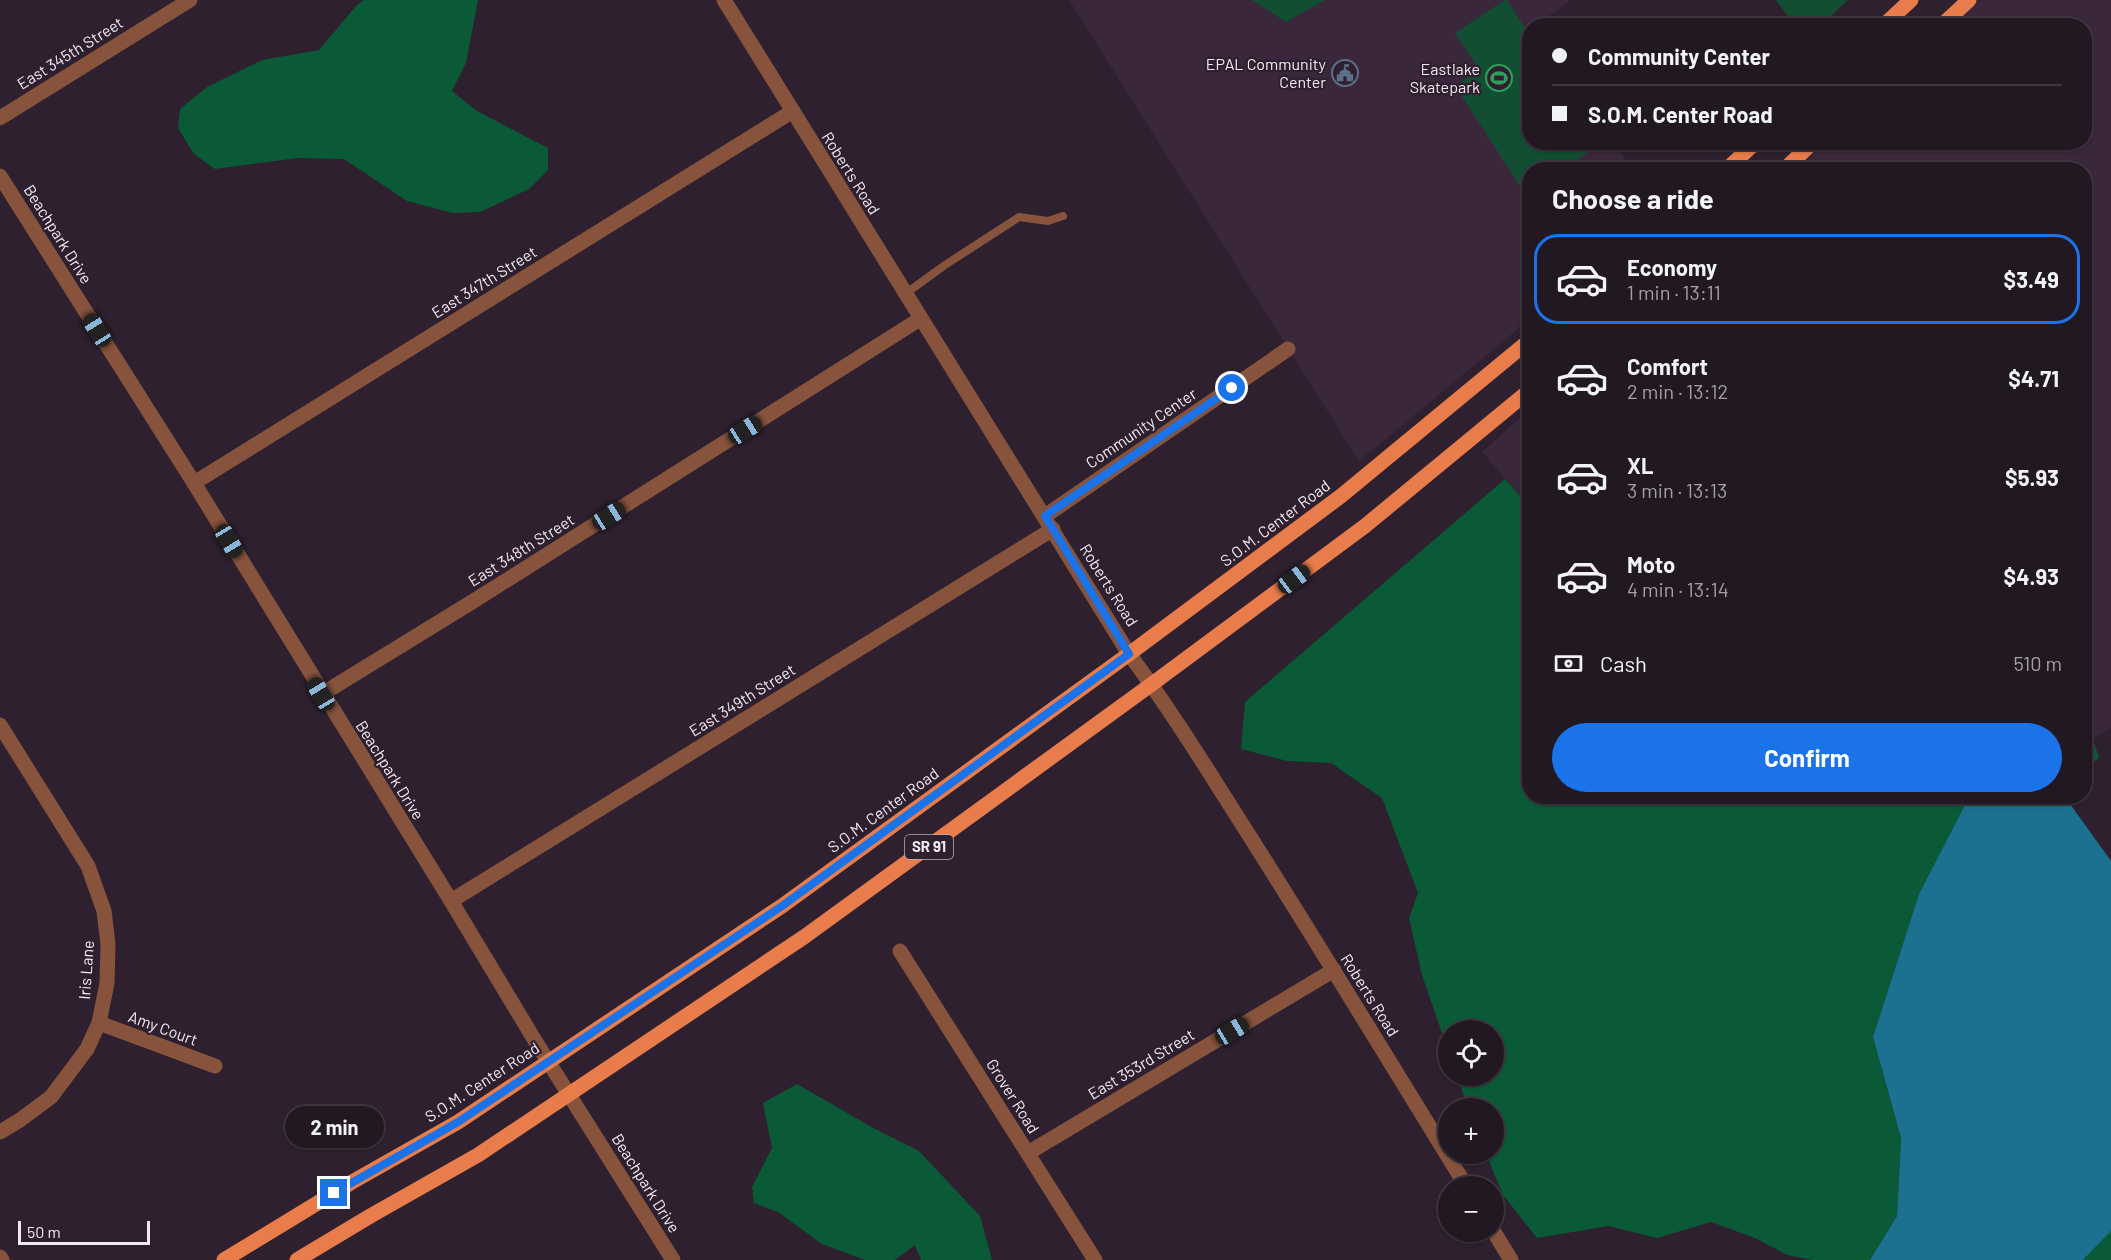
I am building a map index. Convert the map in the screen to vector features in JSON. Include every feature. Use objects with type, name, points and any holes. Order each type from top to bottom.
[{"type":"main road","points":[[1892,18],[1911,0]]},
{"type":"main road","points":[[1953,18],[1969,0]]},
{"type":"main road","points":[[1735,162],[1747,150]]},
{"type":"main road","points":[[1792,162],[1805,150]]},
{"type":"main road","name":"S.O.M. Center Road","points":[[224,1260],[352,1182],[458,1122],[782,906],[1129,654],[1341,496],[1522,347]]},
{"type":"main road","name":"SR 91","points":[[297,1260],[478,1155],[804,937],[1365,526],[1522,397]]},
{"type":"street","name":"East 345th Street","points":[[0,118],[190,0]]},
{"type":"street","name":"Roberts Road","points":[[724,0],[1129,654],[1152,684],[1334,970],[1460,1176]]},
{"type":"street","name":"East 347th Street","points":[[194,483],[793,111]]},
{"type":"street","name":"Beachpark Drive","points":[[0,176],[194,483],[547,1061],[673,1260]]},
{"type":"street","name":"East 348th Street","points":[[321,694],[472,602],[920,319]]},
{"type":"street","name":"Community Center","points":[[1049,523],[1288,349]]},
{"type":"street","name":"East 349th Street","points":[[451,901],[1049,523]]},
{"type":"street","name":"Iris Lane","points":[[0,725],[88,866],[104,911],[108,944],[106,983],[99,1023],[87,1049],[51,1097],[0,1132]]},
{"type":"street","name":"Grover Road","points":[[900,951],[1095,1260]]},
{"type":"street","name":"East 353rd Street","points":[[1028,1153],[1334,970]]},
{"type":"street","name":"Amy Court","points":[[99,1023],[215,1066]]},
{"type":"street","points":[[1500,1242],[1511,1260]]},
{"type":"lane","points":[[905,294],[1019,217],[1048,221],[1063,216]]},
{"type":"shaded area","points":[[1069,0],[1571,0],[1546,18],[1522,18],[1522,150],[1620,150],[1627,162],[1522,162],[1522,326],[1359,461]]},
{"type":"shaded area","points":[[1979,0],[2111,0],[2111,727],[2092,740],[2092,162],[1805,162],[1818,150],[2092,150],[2092,18],[1960,18]]},
{"type":"shaded area","points":[[1522,416],[1522,498],[1482,452]]},
{"type":"green space","points":[[364,0],[478,0],[466,63],[452,91],[477,111],[548,148],[548,170],[529,189],[480,212],[453,213],[407,201],[344,159],[298,158],[215,169],[194,154],[178,128],[180,109],[207,87],[262,60],[319,50],[357,5]]},
{"type":"green space","points":[[1252,0],[1325,0],[1286,22]]},
{"type":"green space","name":"Eastlake Skatepark","points":[[1507,0],[1522,23],[1522,150],[1592,150],[1574,162],[1522,162],[1522,189],[1455,86],[1479,69],[1455,33]]},
{"type":"green space","points":[[1776,0],[1848,0],[1829,18],[1789,18]]},
{"type":"green space","points":[[1505,479],[1522,498],[1522,804],[1965,804],[1919,894],[1873,1037],[1901,1138],[1897,1216],[1870,1260],[1812,1260],[1787,1255],[1755,1238],[1711,1222],[1657,1238],[1608,1226],[1537,1238],[1504,1196],[1504,1176],[1495,1176],[1490,1164],[1504,1164],[1504,1098],[1465,1098],[1460,1086],[1504,1086],[1504,1020],[1438,1021],[1422,975],[1409,918],[1418,893],[1382,798],[1331,763],[1287,761],[1241,749],[1245,702]]},
{"type":"green space","points":[[2092,741],[2099,757],[2092,764]]},
{"type":"green space","points":[[797,1084],[875,1129],[919,1151],[980,1216],[992,1260],[921,1260],[915,1245],[895,1260],[865,1260],[822,1244],[778,1212],[754,1203],[752,1187],[772,1148],[763,1103]]},
{"type":"green space","points":[[2111,1231],[2111,1260],[2083,1260]]},
{"type":"water","points":[[1965,804],[2070,804],[2111,861],[2111,1231],[2083,1260],[1870,1260],[1897,1216],[1901,1138],[1873,1037],[1919,894]]},
{"type":"place","name":"EPAL Community Center","points":[[1345,73]]},
{"type":"place","name":"Eastlake Skatepark","points":[[1499,78]]},
{"type":"route","points":[[334,1193],[458,1122],[782,906],[1129,654],[1045,516],[1232,388]]}]
